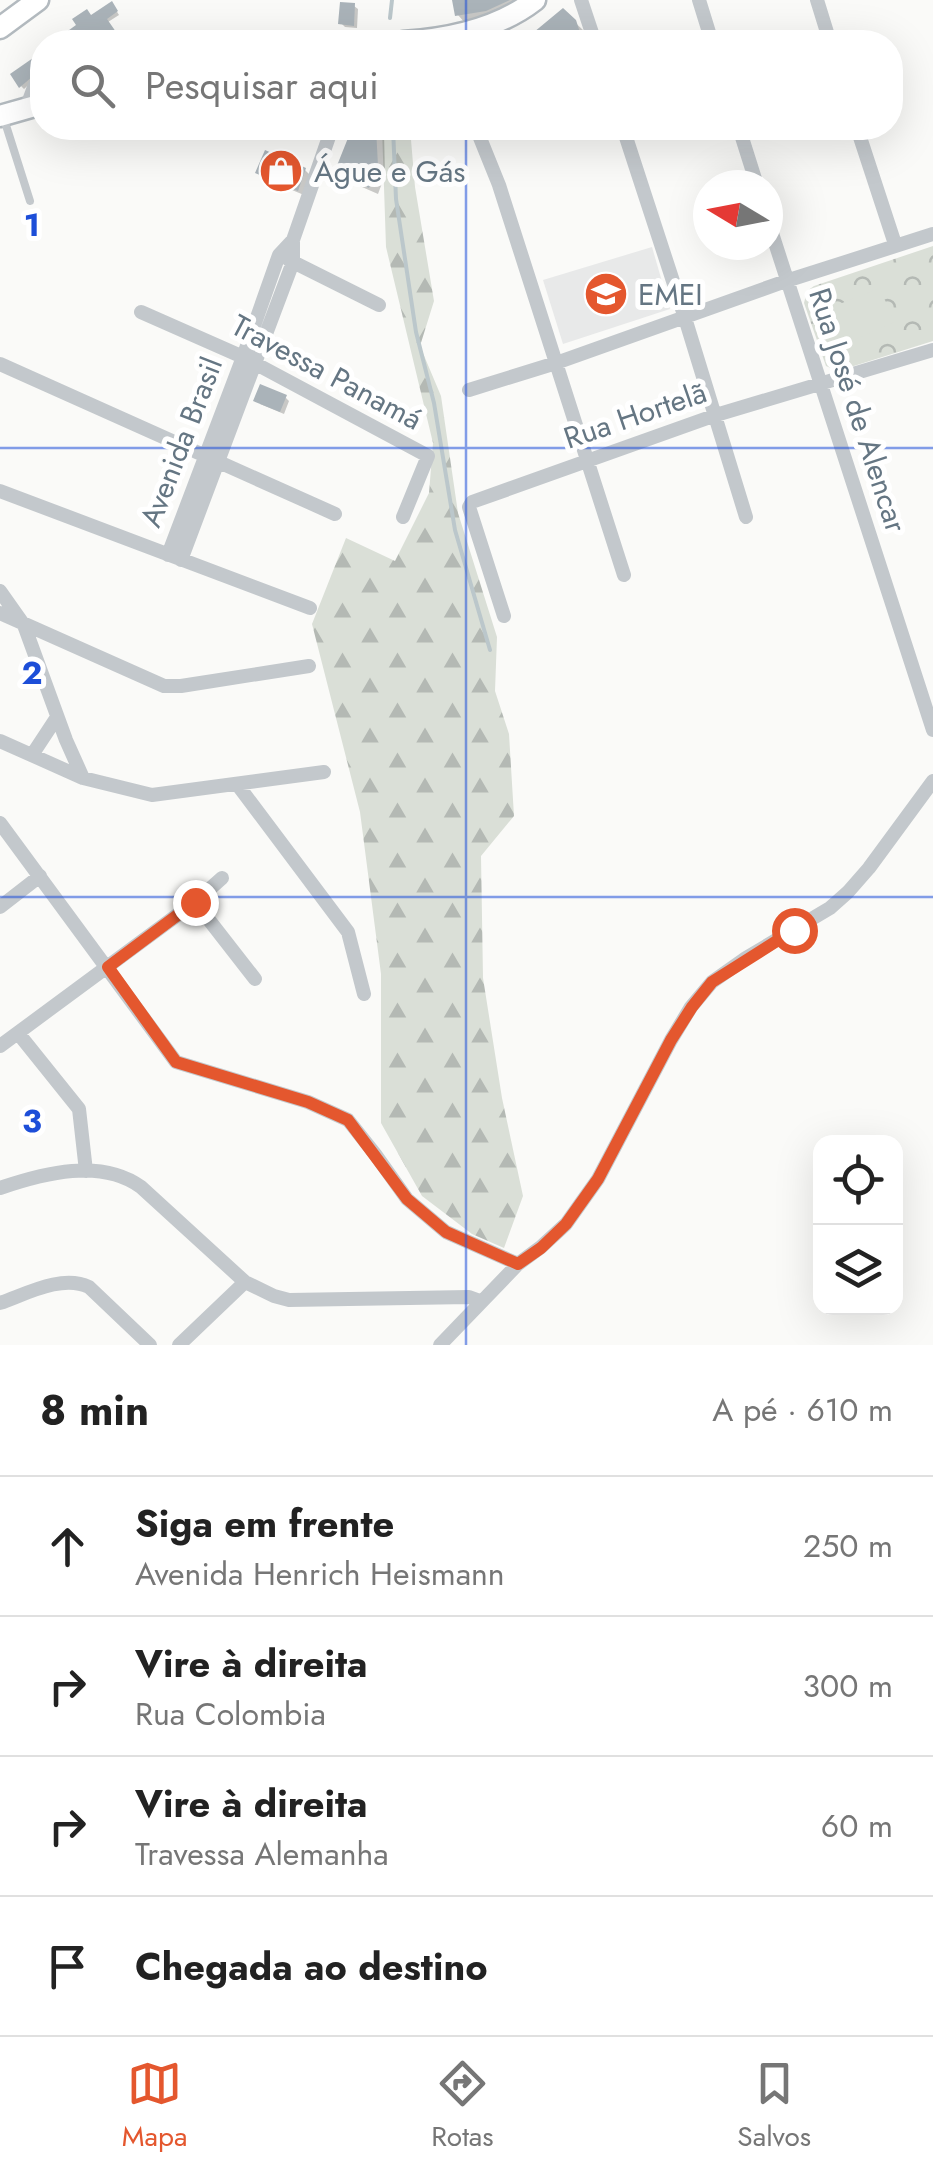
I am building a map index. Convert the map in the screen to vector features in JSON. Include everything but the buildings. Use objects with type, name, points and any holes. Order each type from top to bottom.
[{"type":"street","points":[[0,28],[38,0]]},
{"type":"street","points":[[474,30],[520,12],[535,0]]},
{"type":"street","points":[[581,0],[591,30]]},
{"type":"street","points":[[699,0],[708,30]]},
{"type":"street","points":[[817,0],[826,30]]},
{"type":"street","name":"Avenida Brasil","points":[[0,491],[175,557],[328,140]]},
{"type":"street","points":[[481,140],[499,185],[624,574]]},
{"type":"street","points":[[627,140],[746,517]]},
{"type":"street","points":[[743,140],[752,170]]},
{"type":"street","points":[[862,140],[895,244]]},
{"type":"street","points":[[469,390],[933,234]]},
{"type":"street","points":[[286,258],[379,304]]},
{"type":"street","name":"Rua José de Alencar","points":[[780,260],[933,730]]},
{"type":"street","name":"Travessa Panamá","points":[[140,312],[249,360],[428,456],[403,517]]},
{"type":"street","name":"Rua Hortelã","points":[[504,616],[469,507],[472,502],[716,414],[932,352]]},
{"type":"street","points":[[0,364],[335,514]]},
{"type":"street","points":[[175,557],[310,608]]},
{"type":"street","points":[[0,591],[24,625],[83,778]]},
{"type":"street","points":[[0,613],[164,686],[309,666]]},
{"type":"street","points":[[32,755],[57,716]]},
{"type":"street","points":[[0,741],[83,778],[152,796],[324,772]]},
{"type":"street","points":[[440,1345],[518,1264],[566,1224],[598,1179],[671,1040],[712,982],[830,908],[848,892],[933,781]]},
{"type":"street","points":[[237,784],[348,932],[364,994]]},
{"type":"street","points":[[0,822],[176,1062],[308,1102],[348,1120],[407,1199],[446,1232],[518,1264]]},
{"type":"street","points":[[0,907],[40,876]]},
{"type":"street","points":[[0,1046],[222,878]]},
{"type":"street","points":[[195,902],[255,978]]},
{"type":"street","points":[[18,1032],[79,1110],[86,1171]]},
{"type":"street","points":[[0,1188],[31,1178],[86,1171],[115,1173],[142,1187],[245,1282],[289,1300],[480,1301]]},
{"type":"street","points":[[179,1345],[245,1282]]},
{"type":"street","points":[[0,1303],[61,1283],[80,1283],[150,1345]]},
{"type":"lane","points":[[30,88],[17,111],[30,201]]},
{"type":"shaded area","name":"EMEI","points":[[652,247],[670,309],[563,344],[543,280]]},
{"type":"green space","points":[[382,140],[411,140],[434,301],[420,346],[441,396],[458,513],[497,637],[495,691],[509,734],[514,816],[481,856],[483,978],[523,1196],[504,1248],[472,1234],[422,1196],[381,1123],[381,974],[360,812],[312,624],[346,538],[395,561],[429,493],[433,443],[386,247]]},
{"type":"green space","points":[[933,246],[933,341],[838,371],[826,366],[804,303],[807,291]]},
{"type":"green space","points":[[880,288],[894,322],[847,343],[832,307]]},
{"type":"waterway","points":[[390,18],[392,0]]},
{"type":"waterway","points":[[394,140],[396,199],[416,332],[434,403],[455,530],[490,650]]},
{"type":"place","name":"Águe e Gás","points":[[281,171]]},
{"type":"place","name":"EMEI","points":[[606,294]]},
{"type":"route","points":[[195,902],[108,967],[176,1062],[308,1102],[348,1120],[407,1199],[446,1232],[518,1264],[566,1224],[598,1179],[671,1040],[712,982],[794,930]]}]
